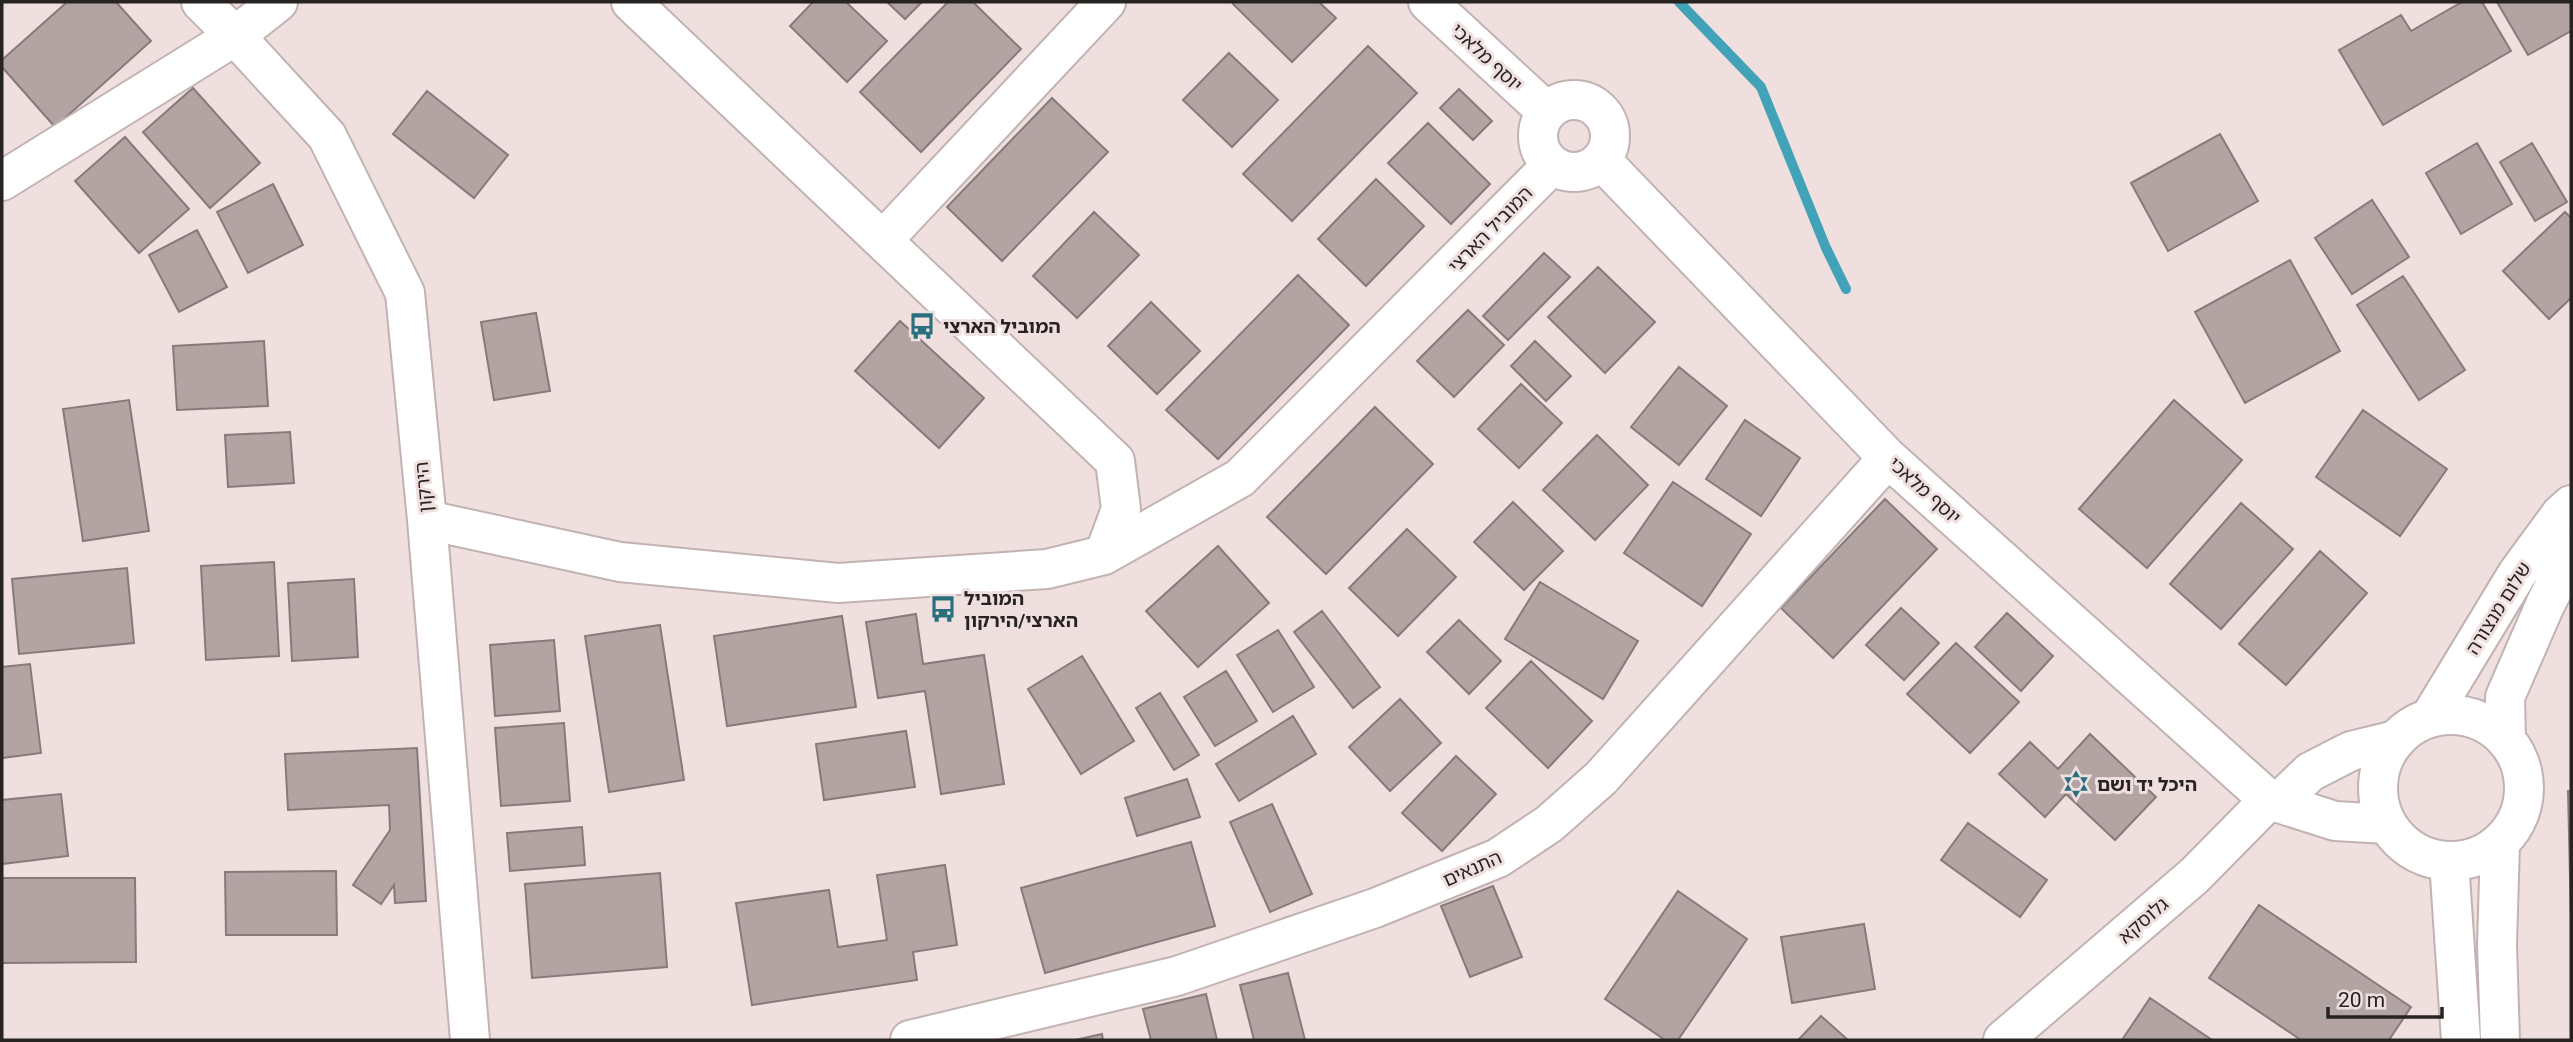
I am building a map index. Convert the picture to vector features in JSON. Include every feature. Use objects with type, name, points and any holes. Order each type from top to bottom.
[{"type":"street","name":"הירקון","points":[[201,2],[327,136],[405,293],[470,1040]]},
{"type":"street","points":[[2,181],[235,36],[278,2]]},
{"type":"street","points":[[631,2],[1115,461],[1121,509],[1104,555]]},
{"type":"street","points":[[883,240],[1107,2]]},
{"type":"street","name":"יוסף מלאכי","points":[[1428,2],[1547,112]]},
{"type":"street","points":[[1572,100],[1584,101],[1596,107],[1608,124],[1610,136],[1608,149],[1601,160],[1588,169],[1576,172],[1552,165],[1539,147],[1540,122],[1547,112],[1560,102],[1572,100]]},
{"type":"street","name":"יוסף מלאכי","points":[[1601,160],[1888,458],[2274,801]]},
{"type":"street","name":"המוביל הארצי","points":[[426,520],[620,562],[838,583],[1047,569],[1104,555],[1240,478],[1552,165]]},
{"type":"street","name":"התנאים","points":[[910,1040],[1177,976],[1375,908],[1498,858],[1549,824],[1601,778],[1888,458]]},
{"type":"street","name":"שלום מנצורה","points":[[2431,716],[2517,574],[2561,514],[2571,505]]},
{"type":"street","name":"שלום מנצורה","points":[[2506,739],[2505,697],[2545,605],[2571,554]]},
{"type":"street","points":[[2458,714],[2484,722],[2506,739],[2515,752],[2525,784],[2519,817],[2500,843],[2467,860],[2449,861],[2418,854],[2404,845],[2386,824],[2378,799],[2378,772],[2388,747],[2407,728],[2431,716],[2458,714]]},
{"type":"street","name":"גלוסקא","points":[[2003,1040],[2310,772],[2351,751],[2396,740]]},
{"type":"street","points":[[2274,801],[2335,821],[2386,824]]},
{"type":"street","points":[[2500,843],[2497,945],[2500,1040]]},
{"type":"street","points":[[2449,861],[2462,1040]]},
{"type":"building","points":[[67,2],[116,2],[151,41],[55,127],[2,67],[2,60]]},
{"type":"building","points":[[813,2],[846,2],[887,41],[847,82],[790,26]]},
{"type":"building","points":[[887,2],[922,2],[905,19]]},
{"type":"building","points":[[948,2],[973,2],[1021,49],[921,152],[860,92]]},
{"type":"building","points":[[1319,2],[1336,18],[1292,62],[1233,4]]},
{"type":"building","points":[[2462,2],[2482,2],[2511,51],[2383,125],[2339,50],[2401,15],[2411,31]]},
{"type":"building","points":[[2497,2],[2571,2],[2571,31],[2528,55]]},
{"type":"building","points":[[1368,46],[1417,93],[1292,221],[1243,174]]},
{"type":"building","points":[[1229,53],[1278,100],[1232,147],[1183,100]]},
{"type":"building","points":[[193,88],[260,163],[210,208],[143,132]]},
{"type":"building","points":[[1459,89],[1492,121],[1473,140],[1440,108]]},
{"type":"building","points":[[427,91],[508,155],[474,198],[393,134]]},
{"type":"building","points":[[1052,98],[1108,152],[1002,261],[947,207]]},
{"type":"building","points":[[1428,123],[1490,184],[1451,224],[1388,163]]},
{"type":"building","points":[[2220,134],[2258,201],[2168,251],[2131,183]]},
{"type":"building","points":[[125,137],[189,209],[139,253],[75,181]]},
{"type":"building","points":[[2477,143],[2512,204],[2461,234],[2426,173]]},
{"type":"building","points":[[2532,143],[2567,202],[2535,221],[2500,162]]},
{"type":"building","points":[[1376,179],[1424,226],[1366,286],[1318,239]]},
{"type":"building","points":[[273,184],[303,245],[248,273],[217,212]]},
{"type":"building","points":[[2372,200],[2409,257],[2352,294],[2315,238]]},
{"type":"building","points":[[1094,212],[1139,255],[1077,318],[1033,276]]},
{"type":"building","points":[[2565,212],[2571,218],[2571,298],[2549,319],[2503,271]]},
{"type":"building","points":[[197,230],[227,287],[179,312],[149,255]]},
{"type":"building","points":[[1544,253],[1570,277],[1508,340],[1483,316]]},
{"type":"building","points":[[2290,260],[2340,351],[2245,403],[2195,312]]},
{"type":"building","points":[[1598,267],[1655,322],[1605,373],[1548,317]]},
{"type":"building","points":[[1298,275],[1349,325],[1218,459],[1166,410]]},
{"type":"building","points":[[2403,276],[2465,370],[2419,400],[2357,305]]},
{"type":"building","points":[[1151,302],[1200,351],[1157,394],[1108,346]]},
{"type":"building","points":[[1468,310],[1504,345],[1454,397],[1417,361]]},
{"type":"building","points":[[536,313],[550,391],[494,400],[481,322]]},
{"type":"building","points":[[900,321],[984,398],[939,448],[855,371]]},
{"type":"building","points":[[264,341],[268,406],[177,410],[173,346]]},
{"type":"building","points":[[1535,341],[1571,376],[1546,401],[1511,366]]},
{"type":"building","points":[[1679,367],[1727,406],[1679,465],[1631,427]]},
{"type":"building","points":[[1521,384],[1562,423],[1519,468],[1478,429]]},
{"type":"building","points":[[129,400],[149,531],[83,541],[63,409]]},
{"type":"building","points":[[2174,400],[2242,460],[2147,568],[2079,509]]},
{"type":"building","points":[[1375,407],[1433,464],[1326,574],[1267,517]]},
{"type":"building","points":[[2363,410],[2447,469],[2400,536],[2316,477]]},
{"type":"building","points":[[1745,420],[1800,458],[1761,516],[1706,479]]},
{"type":"building","points":[[290,432],[294,483],[228,487],[225,435]]},
{"type":"building","points":[[1597,435],[1648,485],[1595,540],[1543,490]]},
{"type":"building","points":[[1673,482],[1751,534],[1702,606],[1624,553]]},
{"type":"building","points":[[1885,499],[1937,549],[1833,658],[1781,608]]},
{"type":"building","points":[[1513,502],[1563,551],[1524,590],[1474,542]]},
{"type":"building","points":[[2241,503],[2293,549],[2221,629],[2170,584]]},
{"type":"building","points":[[1407,529],[1456,577],[1398,636],[1349,588]]},
{"type":"building","points":[[1218,546],[1269,603],[1198,667],[1146,611]]},
{"type":"building","points":[[2320,551],[2367,593],[2286,685],[2239,644]]},
{"type":"building","points":[[274,562],[279,656],[206,660],[201,566]]},
{"type":"building","points":[[127,568],[134,643],[19,654],[12,579]]},
{"type":"building","points":[[354,579],[358,657],[292,661],[288,583]]},
{"type":"building","points":[[1540,582],[1638,641],[1603,699],[1505,639]]},
{"type":"building","points":[[1901,608],[1939,643],[1904,680],[1866,645]]},
{"type":"building","points":[[1322,611],[1380,687],[1353,708],[1294,632]]},
{"type":"building","points":[[2007,613],[2053,656],[2021,691],[1975,647]]},
{"type":"building","points":[[916,614],[923,664],[984,655],[1004,784],[941,794],[925,691],[878,698],[866,622]]},
{"type":"building","points":[[842,616],[856,707],[727,726],[714,636]]},
{"type":"building","points":[[1459,620],[1501,661],[1469,694],[1427,652]]},
{"type":"building","points":[[660,625],[684,780],[609,792],[585,636]]},
{"type":"building","points":[[1278,630],[1314,687],[1273,712],[1237,655]]},
{"type":"building","points":[[554,640],[560,711],[495,716],[490,645]]},
{"type":"building","points":[[1956,643],[2019,702],[1970,753],[1907,694]]},
{"type":"building","points":[[1082,656],[1134,741],[1081,774],[1028,689]]},
{"type":"building","points":[[1531,661],[1592,721],[1548,768],[1486,708]]},
{"type":"building","points":[[30,664],[41,753],[2,758],[2,667]]},
{"type":"building","points":[[1226,671],[1257,721],[1215,746],[1184,697]]},
{"type":"building","points":[[1160,693],[1199,755],[1174,770],[1136,708]]},
{"type":"building","points":[[1400,699],[1441,743],[1390,791],[1349,747]]},
{"type":"building","points":[[1293,716],[1316,754],[1239,801],[1216,764]]},
{"type":"building","points":[[564,723],[570,801],[501,806],[495,728]]},
{"type":"building","points":[[906,731],[915,787],[824,800],[816,744]]},
{"type":"building","name":"היכל יד ושם","points":[[2090,734],[2156,797],[2115,840],[2066,794],[2045,817],[1999,774],[2030,742],[2058,769]]},
{"type":"building","points":[[417,748],[426,901],[395,903],[394,885],[381,904],[353,885],[390,830],[389,805],[288,810],[285,754]]},
{"type":"building","points":[[1456,756],[1496,794],[1442,851],[1402,813]]},
{"type":"building","points":[[1187,779],[1200,817],[1137,836],[1125,798]]},
{"type":"building","points":[[2568,791],[2571,791],[2571,921]]},
{"type":"building","points":[[61,794],[68,856],[2,864],[2,800]]},
{"type":"building","points":[[1272,804],[1312,894],[1270,912],[1230,822]]},
{"type":"building","points":[[1968,823],[2047,880],[2020,917],[1941,860]]},
{"type":"building","points":[[582,827],[585,865],[510,871],[507,833]]},
{"type":"building","points":[[1191,842],[1215,926],[1045,973],[1021,888]]},
{"type":"building","points":[[945,865],[957,945],[913,952],[917,980],[752,1005],[736,903],[829,890],[838,947],[887,940],[877,875]]},
{"type":"building","points":[[336,871],[337,935],[226,935],[225,872]]},
{"type":"building","points":[[660,873],[667,967],[532,978],[525,884]]},
{"type":"building","points":[[2,878],[135,878],[136,962],[2,963]]},
{"type":"building","points":[[1493,886],[1522,957],[1470,977],[1441,906]]},
{"type":"building","points":[[1678,891],[1747,939],[1678,1040],[1665,1040],[1605,999]]},
{"type":"building","points":[[2259,905],[2411,1007],[2389,1040],[2301,1040],[2209,978]]},
{"type":"building","points":[[1864,924],[1875,989],[1792,1003],[1781,937]]},
{"type":"building","points":[[1288,973],[1305,1040],[1254,1040],[1240,985]]},
{"type":"building","points":[[1206,994],[1217,1040],[1151,1040],[1143,1009]]},
{"type":"building","points":[[2150,998],[2212,1040],[2122,1040]]},
{"type":"building","points":[[1821,1016],[1848,1040],[1798,1040]]},
{"type":"building","points":[[1102,1034],[1103,1040],[1075,1040]]},
{"type":"waterway","points":[[1679,2],[1761,87],[1826,248],[1846,289]]},
{"type":"place","name":"המוביל הארצי","points":[[922,326]]},
{"type":"place","name":"המוביל הארצי/הירקון","points":[[943,609]]},
{"type":"place","name":"היכל יד ושם","points":[[2076,784]]}]
